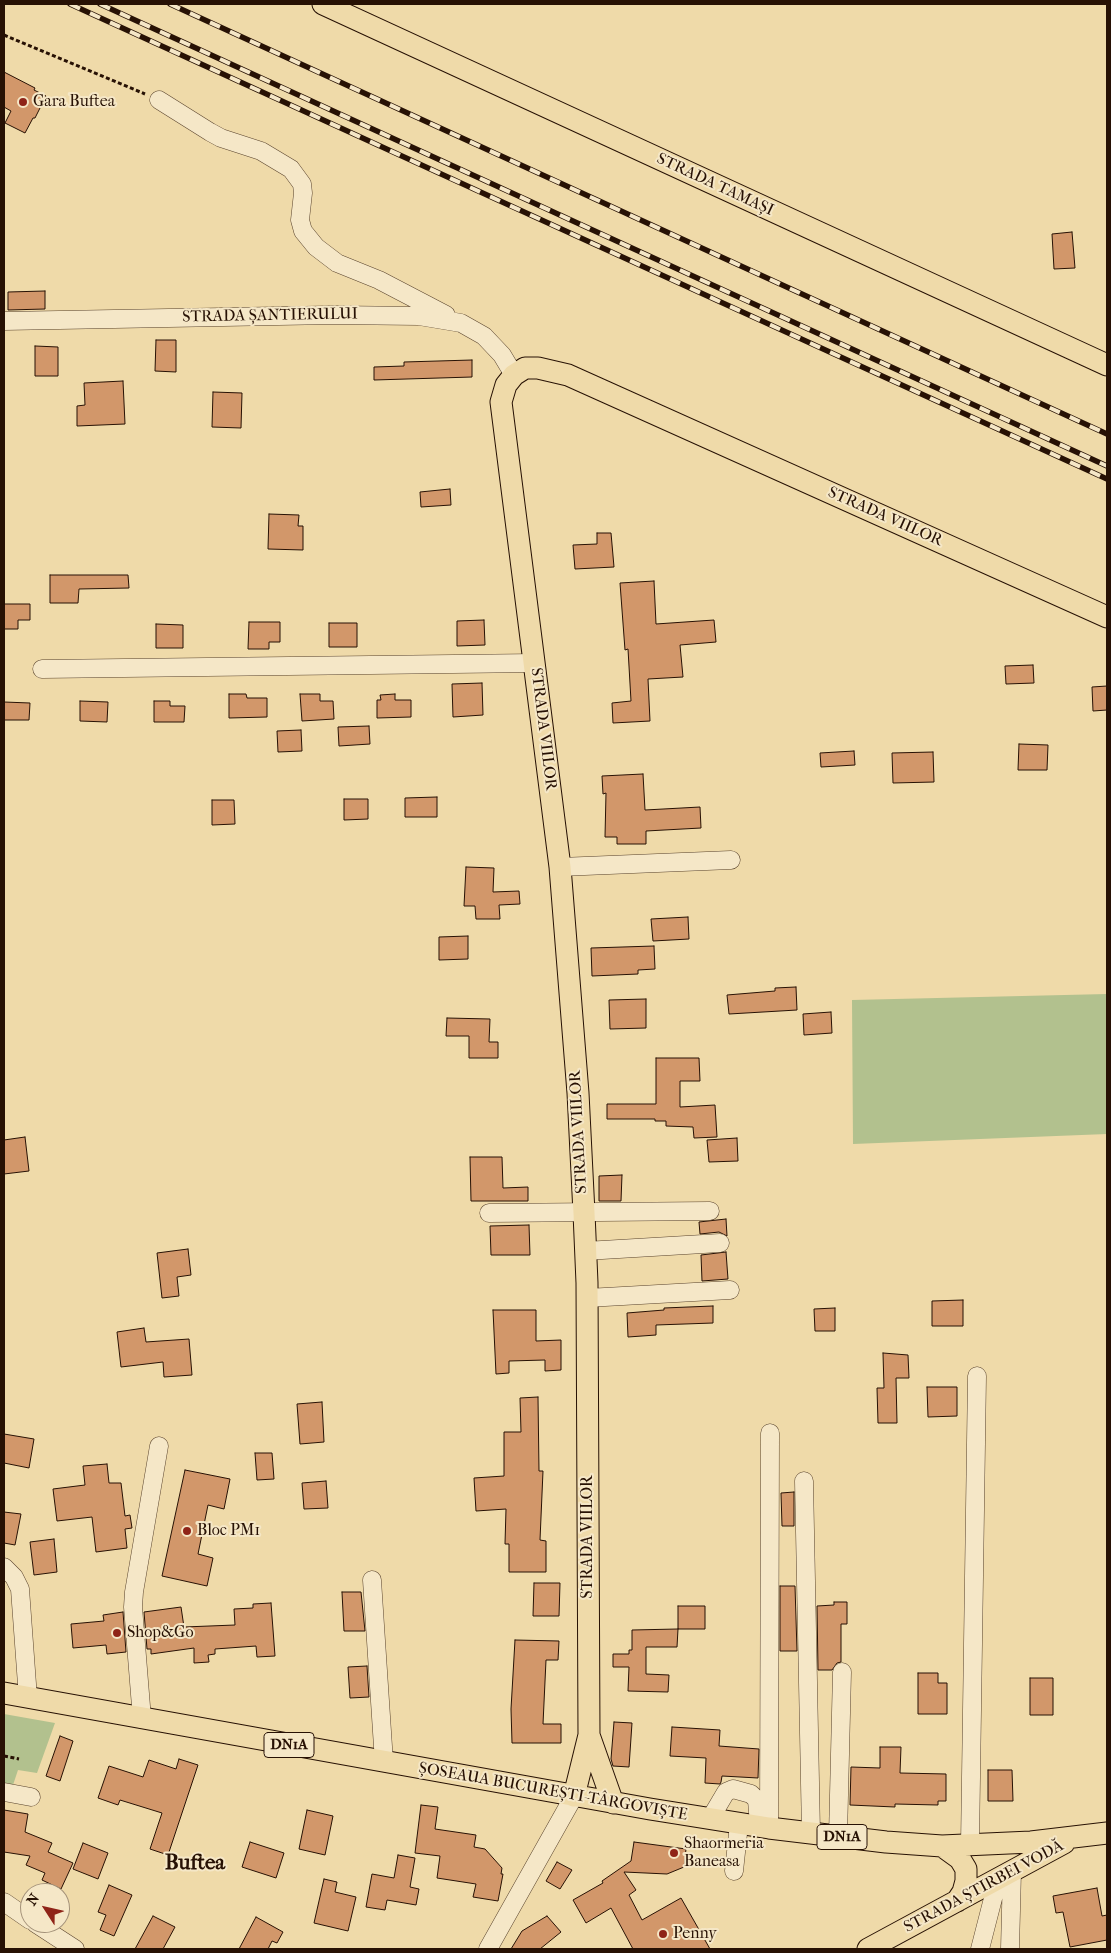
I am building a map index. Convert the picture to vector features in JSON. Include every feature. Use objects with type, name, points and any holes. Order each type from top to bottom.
[{"type":"main road","name":"STRADA TAMAȘI","points":[[323,4],[1107,365]]},
{"type":"main road","name":"STRADA VIILOR","points":[[574,1796],[589,1735],[587,1298],[584,1213],[578,1094],[560,867],[501,402],[506,385],[514,375],[525,368],[538,368],[568,375],[1107,616]]},
{"type":"main road","name":"ȘOSEAUA BUCUREȘTI-TÂRGOVIȘTE","points":[[4,1693],[613,1803],[810,1833],[886,1842],[942,1846],[1073,1838],[1107,1833]]},
{"type":"main road","name":"STRADA VIILOR","points":[[589,1735],[613,1803]]},
{"type":"main road","name":"STRADA ȘTIRBEI VODĂ","points":[[868,1949],[1073,1838]]},
{"type":"main road","points":[[942,1846],[960,1859],[966,1869],[966,1881],[963,1892],[957,1901]]},
{"type":"street","points":[[159,100],[221,138],[261,151],[291,169],[302,184],[300,220],[303,231],[316,248],[337,263],[379,280],[461,323]]},
{"type":"street","name":"STRADA ȘANTIERULUI","points":[[4,321],[370,315],[418,316],[461,323],[484,336],[502,355],[514,375]]},
{"type":"street","points":[[42,669],[535,663]]},
{"type":"street","points":[[560,867],[731,860]]},
{"type":"street","points":[[489,1213],[710,1211]]},
{"type":"street","points":[[585,1251],[720,1243]]},
{"type":"street","points":[[587,1298],[730,1290]]},
{"type":"street","points":[[970,1844],[974,1679],[977,1376]]},
{"type":"street","points":[[756,1826],[770,1434]]},
{"type":"street","points":[[142,1719],[133,1607],[159,1446]]},
{"type":"street","points":[[804,1481],[810,1833]]},
{"type":"street","points":[[4,1567],[14,1578],[20,1589],[28,1698]]},
{"type":"street","points":[[372,1580],[384,1762]]},
{"type":"street","points":[[838,1836],[842,1672]]},
{"type":"street","points":[[710,1819],[726,1792],[733,1789],[751,1794],[757,1800],[756,1826],[734,1871]]},
{"type":"street","points":[[4,1792],[31,1797]]},
{"type":"street","name":"STRADA VIILOR","points":[[488,1949],[574,1796]]},
{"type":"street","points":[[980,1949],[1005,1875]]},
{"type":"street","points":[[1005,1875],[1010,1949]]},
{"type":"street","points":[[4,1902],[20,1913]]},
{"type":"street","points":[[50,1933],[75,1949]]},
{"type":"path","points":[[4,35],[159,100]]},
{"type":"path","points":[[4,1756],[20,1759]]},
{"type":"green space","points":[[1107,994],[1107,1134],[853,1144],[852,1000]]},
{"type":"green space","points":[[4,1714],[55,1723],[37,1773],[18,1770],[13,1785],[4,1783]]},
{"type":"building","name":"Gara Buftea","points":[[4,72],[46,96],[25,133],[5,123],[11,111],[4,107]]},
{"type":"building","points":[[1072,232],[1075,268],[1054,269],[1052,234]]},
{"type":"building","points":[[45,291],[45,309],[8,310],[8,292]]},
{"type":"building","points":[[156,340],[176,340],[176,372],[155,371]]},
{"type":"building","points":[[35,346],[58,347],[58,376],[35,376]]},
{"type":"building","points":[[472,360],[472,377],[374,380],[374,367],[404,366],[404,362]]},
{"type":"building","points":[[123,381],[125,424],[77,426],[77,406],[85,405],[84,383]]},
{"type":"building","points":[[213,392],[242,393],[241,428],[212,427]]},
{"type":"building","points":[[450,489],[451,505],[421,507],[420,492]]},
{"type":"building","points":[[269,514],[299,515],[298,526],[303,526],[303,550],[268,549]]},
{"type":"building","points":[[597,533],[611,533],[614,567],[575,569],[573,545],[597,544]]},
{"type":"building","points":[[50,575],[128,575],[129,588],[79,589],[78,603],[50,603]]},
{"type":"building","points":[[654,581],[656,624],[714,620],[716,642],[680,645],[683,677],[648,679],[650,721],[613,723],[612,703],[631,701],[628,649],[625,650],[620,583]]},
{"type":"building","points":[[4,604],[30,604],[30,620],[18,620],[18,629],[4,629]]},
{"type":"building","points":[[484,620],[485,645],[457,646],[457,621]]},
{"type":"building","points":[[249,622],[280,622],[280,642],[269,642],[269,649],[248,649]]},
{"type":"building","points":[[329,623],[357,623],[357,647],[329,647]]},
{"type":"building","points":[[156,624],[183,625],[183,648],[156,648]]},
{"type":"building","points":[[1033,665],[1034,683],[1006,684],[1005,666]]},
{"type":"building","points":[[482,683],[483,715],[453,717],[452,684]]},
{"type":"building","points":[[1107,686],[1107,710],[1093,711],[1092,687]]},
{"type":"building","points":[[229,694],[246,694],[247,698],[267,698],[267,717],[229,718]]},
{"type":"building","points":[[300,694],[320,694],[320,701],[333,701],[334,719],[302,721]]},
{"type":"building","points":[[395,694],[395,700],[411,700],[411,717],[377,718],[377,700],[381,700],[380,695]]},
{"type":"building","points":[[80,701],[108,702],[107,722],[80,721]]},
{"type":"building","points":[[154,701],[170,701],[170,706],[185,706],[184,722],[154,722]]},
{"type":"building","points":[[4,702],[30,703],[29,720],[4,720]]},
{"type":"building","points":[[369,726],[370,744],[339,746],[338,727]]},
{"type":"building","points":[[301,730],[302,751],[278,752],[277,731]]},
{"type":"building","points":[[1019,744],[1048,745],[1047,770],[1018,770]]},
{"type":"building","points":[[854,751],[855,765],[821,767],[820,753]]},
{"type":"building","points":[[933,752],[934,782],[893,783],[892,753]]},
{"type":"building","points":[[643,774],[645,810],[700,807],[701,828],[646,831],[646,844],[617,844],[617,837],[605,837],[606,793],[603,794],[602,776]]},
{"type":"building","points":[[437,797],[437,817],[405,817],[405,798]]},
{"type":"building","points":[[344,799],[368,799],[368,819],[344,820]]},
{"type":"building","points":[[212,800],[234,800],[235,824],[212,825]]},
{"type":"building","points":[[466,867],[494,868],[493,892],[519,891],[520,904],[499,905],[500,919],[476,919],[475,906],[464,906]]},
{"type":"building","points":[[688,917],[689,939],[653,941],[651,919]]},
{"type":"building","points":[[468,936],[468,959],[439,960],[439,937]]},
{"type":"building","points":[[654,946],[655,969],[638,970],[638,974],[592,976],[591,948]]},
{"type":"building","points":[[796,987],[797,1010],[729,1014],[727,995],[775,991],[775,988]]},
{"type":"building","points":[[646,999],[646,1028],[610,1029],[609,1000]]},
{"type":"building","points":[[831,1012],[832,1033],[804,1035],[803,1014]]},
{"type":"building","points":[[447,1018],[490,1019],[489,1042],[498,1042],[498,1058],[469,1058],[469,1036],[446,1036]]},
{"type":"building","points":[[656,1058],[699,1058],[700,1081],[680,1081],[680,1107],[715,1105],[717,1137],[694,1138],[693,1127],[666,1126],[666,1121],[655,1121],[655,1119],[607,1119],[607,1104],[656,1104]]},
{"type":"building","points":[[25,1137],[29,1171],[4,1174],[4,1140]]},
{"type":"building","points":[[737,1138],[738,1161],[709,1162],[707,1140]]},
{"type":"building","points":[[470,1157],[502,1157],[503,1188],[528,1187],[528,1201],[471,1201]]},
{"type":"building","points":[[622,1175],[621,1201],[599,1201],[599,1176]]},
{"type":"building","points":[[726,1219],[727,1236],[719,1232],[700,1234],[699,1222]]},
{"type":"building","points":[[529,1225],[530,1255],[491,1255],[490,1226]]},
{"type":"building","points":[[188,1249],[191,1275],[177,1277],[179,1296],[162,1298],[157,1253]]},
{"type":"building","points":[[726,1252],[728,1279],[702,1281],[701,1255]]},
{"type":"building","points":[[963,1300],[963,1326],[932,1326],[932,1301]]},
{"type":"building","points":[[713,1306],[713,1323],[656,1325],[656,1335],[628,1337],[627,1313],[664,1310],[664,1308]]},
{"type":"building","points":[[835,1308],[835,1331],[815,1331],[814,1309]]},
{"type":"building","points":[[493,1310],[536,1310],[536,1341],[561,1340],[561,1370],[545,1371],[545,1360],[509,1361],[509,1373],[496,1374]]},
{"type":"building","points":[[144,1328],[146,1342],[189,1339],[192,1375],[164,1377],[163,1362],[121,1367],[117,1332]]},
{"type":"building","points":[[883,1353],[908,1355],[909,1378],[896,1378],[897,1423],[878,1423],[877,1388],[884,1388]]},
{"type":"building","points":[[927,1387],[957,1387],[957,1416],[928,1417]]},
{"type":"building","points":[[538,1397],[539,1471],[543,1471],[540,1540],[546,1541],[546,1572],[509,1572],[509,1544],[505,1544],[506,1509],[476,1511],[474,1478],[504,1476],[504,1432],[521,1432],[520,1398]]},
{"type":"building","points":[[322,1402],[324,1442],[300,1444],[297,1404]]},
{"type":"building","points":[[4,1434],[34,1439],[29,1468],[4,1463]]},
{"type":"building","points":[[255,1453],[272,1453],[274,1479],[257,1480]]},
{"type":"building","points":[[107,1464],[109,1483],[121,1483],[125,1516],[130,1515],[132,1528],[125,1529],[127,1548],[96,1552],[92,1517],[57,1521],[53,1489],[85,1485],[83,1466]]},
{"type":"building","name":"Bloc PM1","points":[[185,1470],[230,1479],[224,1509],[208,1505],[198,1554],[213,1558],[207,1586],[162,1576]]},
{"type":"building","points":[[326,1481],[328,1508],[304,1509],[302,1483]]},
{"type":"building","points":[[794,1492],[794,1526],[782,1526],[781,1493]]},
{"type":"building","points":[[4,1512],[21,1514],[15,1545],[4,1543]]},
{"type":"building","points":[[54,1539],[57,1572],[34,1575],[30,1542]]},
{"type":"building","points":[[534,1583],[560,1583],[559,1616],[533,1616]]},
{"type":"building","points":[[780,1586],[795,1586],[797,1651],[780,1651]]},
{"type":"building","points":[[342,1592],[361,1592],[365,1631],[344,1631]]},
{"type":"building","points":[[834,1602],[847,1602],[847,1624],[841,1624],[841,1662],[837,1663],[832,1670],[818,1670],[817,1606],[834,1605]]},
{"type":"building","points":[[271,1603],[275,1656],[257,1657],[256,1646],[215,1649],[215,1654],[208,1655],[209,1662],[194,1663],[194,1648],[151,1654],[151,1649],[147,1649],[144,1612],[181,1607],[184,1627],[235,1625],[234,1609],[253,1608],[253,1604]]},
{"type":"building","points":[[678,1606],[705,1606],[705,1629],[678,1629]]},
{"type":"building","points":[[123,1612],[126,1652],[107,1654],[106,1645],[73,1648],[71,1624],[104,1621],[103,1615]]},
{"type":"building","points":[[678,1629],[677,1647],[646,1647],[646,1674],[669,1675],[668,1692],[628,1691],[629,1667],[613,1667],[613,1654],[629,1654],[629,1650],[632,1650],[632,1630]]},
{"type":"building","points":[[515,1640],[559,1641],[558,1660],[546,1660],[543,1724],[561,1724],[561,1743],[512,1743],[511,1709]]},
{"type":"building","points":[[367,1666],[369,1697],[350,1698],[348,1667]]},
{"type":"building","points":[[918,1673],[938,1673],[938,1683],[947,1683],[947,1714],[918,1714]]},
{"type":"building","points":[[1030,1678],[1053,1678],[1053,1715],[1030,1715]]},
{"type":"building","points":[[614,1722],[632,1723],[629,1767],[613,1766],[611,1759]]},
{"type":"building","points":[[672,1727],[720,1730],[719,1746],[759,1749],[758,1778],[722,1776],[720,1784],[705,1783],[706,1758],[670,1756]]},
{"type":"building","points":[[60,1736],[73,1741],[60,1781],[46,1776]]},
{"type":"building","points":[[880,1747],[901,1747],[900,1773],[946,1774],[946,1801],[938,1801],[938,1805],[895,1804],[895,1807],[850,1805],[851,1767],[880,1768]]},
{"type":"building","points":[[179,1759],[198,1765],[168,1855],[150,1849],[162,1813],[120,1800],[118,1805],[98,1798],[109,1766],[143,1777],[149,1760],[176,1769]]},
{"type":"building","points":[[988,1770],[1012,1770],[1013,1801],[988,1801]]},
{"type":"building","points":[[421,1805],[438,1807],[435,1829],[476,1835],[474,1847],[485,1849],[502,1868],[501,1874],[503,1874],[498,1901],[473,1897],[476,1884],[437,1878],[440,1856],[415,1853]]},
{"type":"building","points":[[4,1810],[28,1814],[25,1832],[52,1843],[48,1852],[73,1863],[64,1883],[48,1883],[42,1880],[45,1873],[26,1865],[30,1856],[4,1852]]},
{"type":"building","points":[[307,1810],[333,1816],[325,1855],[299,1849]]},
{"type":"building","points":[[250,1842],[284,1853],[276,1878],[242,1867]]},
{"type":"building","points":[[634,1842],[686,1849],[684,1867],[667,1874],[624,1872],[636,1890],[629,1895],[642,1920],[681,1898],[710,1949],[633,1949],[611,1908],[586,1923],[573,1900],[603,1883],[602,1881],[631,1861]]},
{"type":"building","points":[[83,1843],[108,1853],[98,1879],[73,1869]]},
{"type":"building","points":[[398,1855],[415,1858],[410,1887],[419,1889],[416,1905],[387,1900],[385,1910],[366,1907],[372,1874],[394,1878]]},
{"type":"building","points":[[557,1862],[572,1870],[560,1889],[546,1881]]},
{"type":"building","points":[[324,1879],[337,1882],[335,1892],[356,1897],[348,1931],[314,1923]]},
{"type":"building","points":[[109,1885],[132,1895],[114,1936],[100,1930],[106,1915],[98,1912]]},
{"type":"building","points":[[1097,1888],[1102,1916],[1107,1915],[1107,1940],[1070,1947],[1063,1912],[1056,1913],[1053,1896]]},
{"type":"building","points":[[153,1916],[175,1927],[163,1949],[135,1949]]},
{"type":"building","points":[[547,1916],[561,1932],[540,1949],[511,1949],[522,1931]]},
{"type":"building","points":[[256,1917],[283,1932],[277,1943],[272,1941],[268,1949],[239,1949]]},
{"type":"railway","points":[[70,4],[1107,479]]},
{"type":"railway","points":[[100,4],[1107,466]]},
{"type":"railway","points":[[170,4],[1107,434]]},
{"type":"place","name":"Gara Buftea","points":[[23,102]]},
{"type":"place","name":"Bloc PM1","points":[[187,1531]]},
{"type":"place","name":"Shop&Go","points":[[117,1633]]},
{"type":"place","name":"Shaormeria Baneasa","points":[[674,1853]]},
{"type":"place","name":"Penny","points":[[663,1934]]},
{"type":"district","name":"Buftea","points":[[195,1864]]}]
